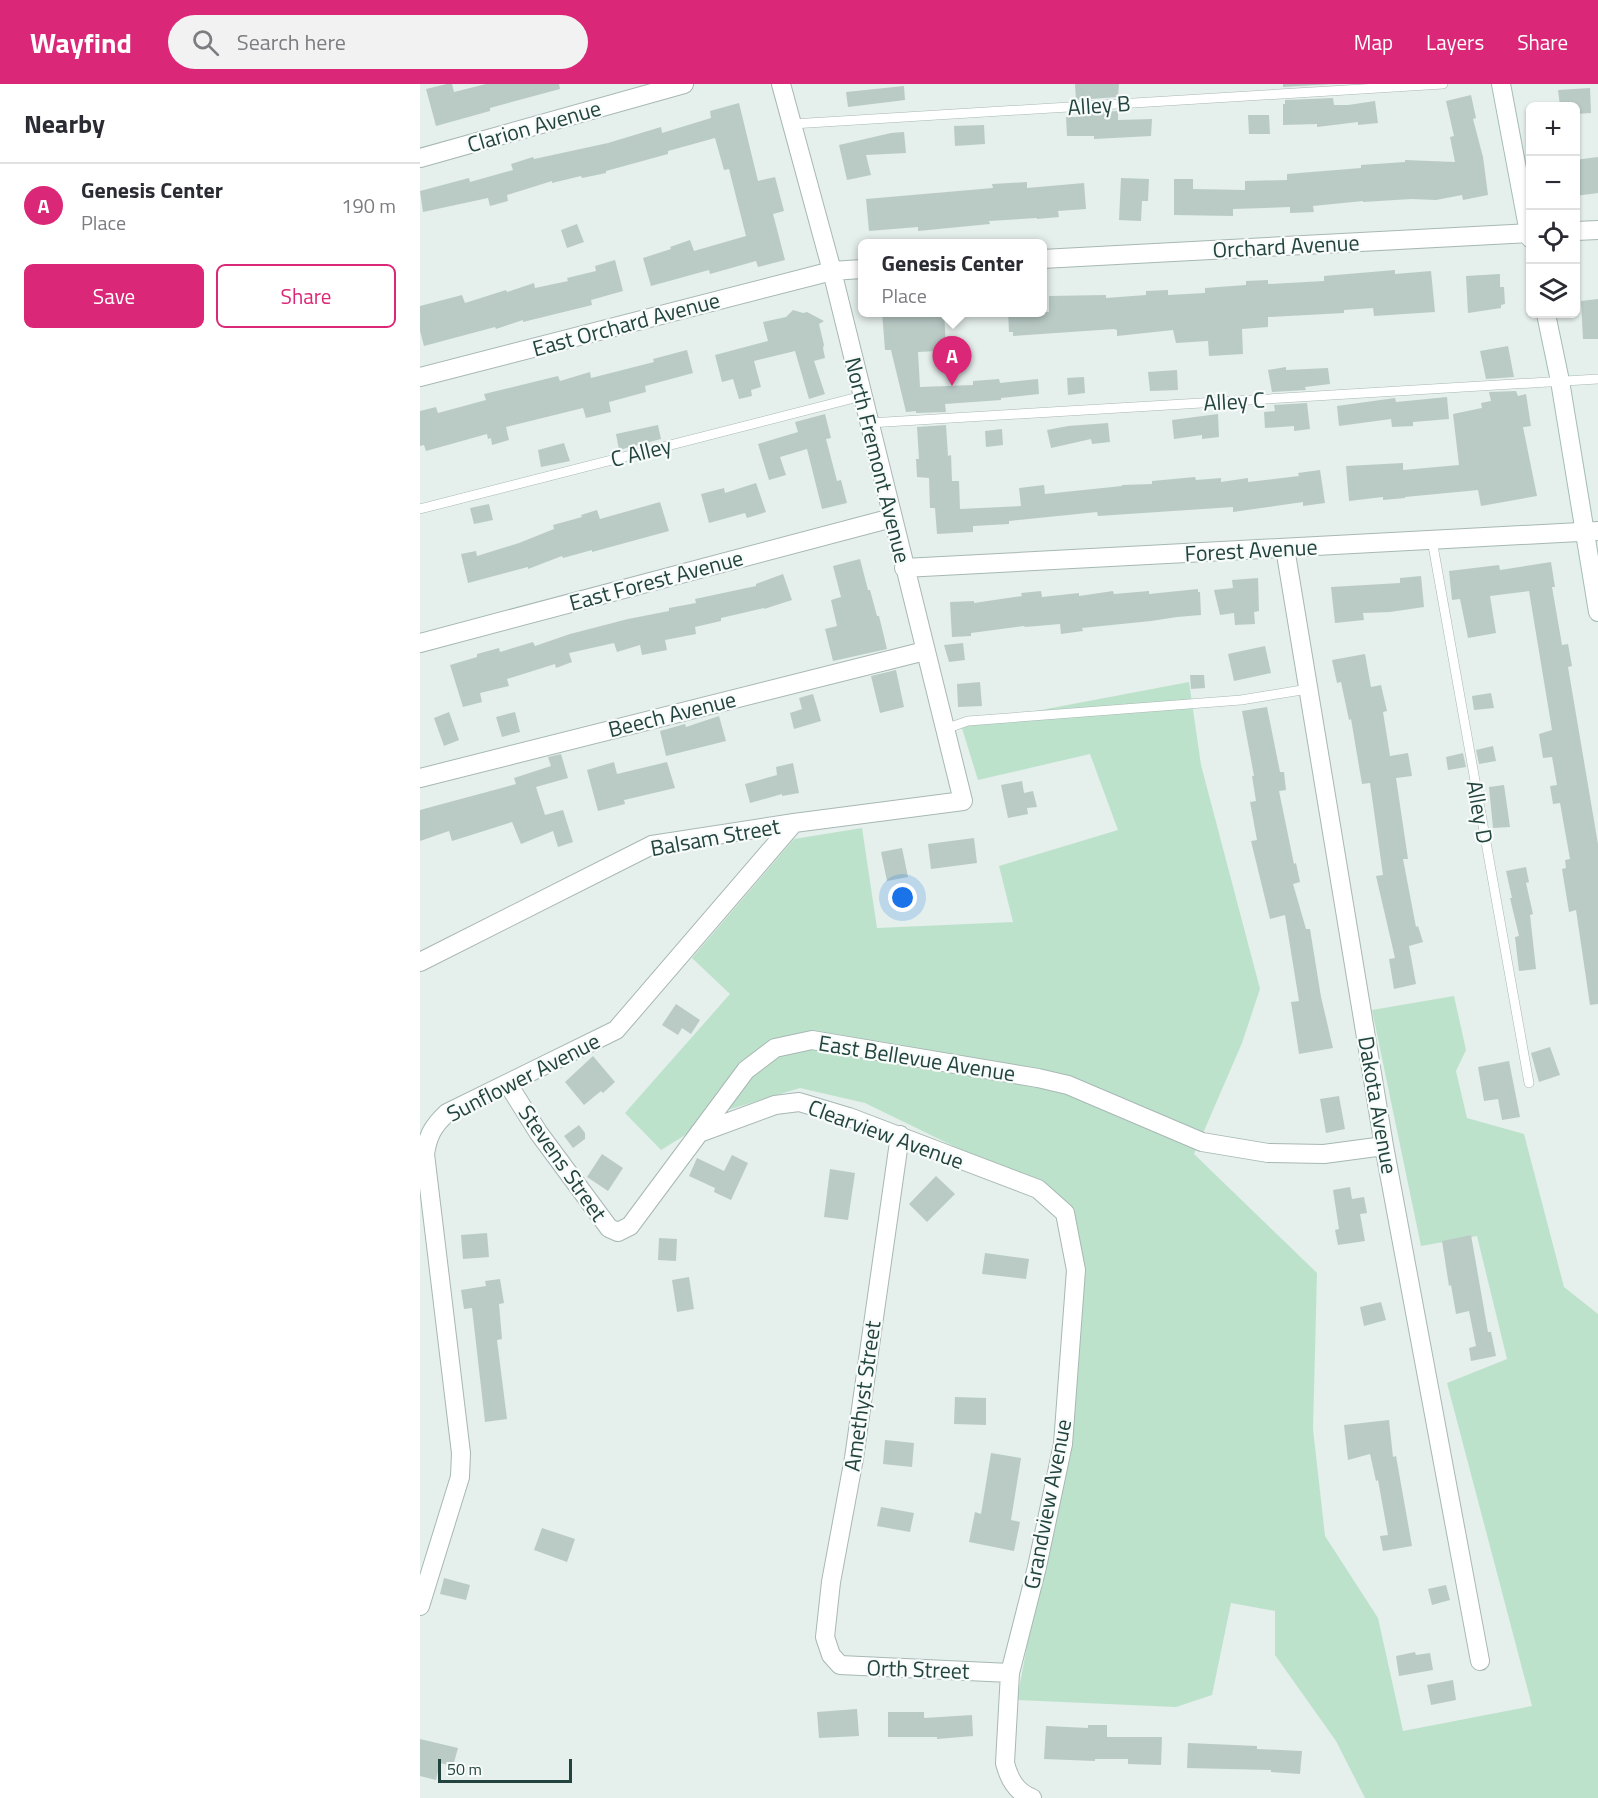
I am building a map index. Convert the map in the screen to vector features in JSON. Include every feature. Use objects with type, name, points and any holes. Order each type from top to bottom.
[{"type":"street","name":"Clarion Avenue","points":[[420,158],[684,84]]},
{"type":"street","name":"North Fremont Avenue","points":[[781,84],[832,271],[963,801]]},
{"type":"street","points":[[1501,84],[1526,214]]},
{"type":"street","points":[[1580,231],[1598,230]]},
{"type":"street","name":"Orchard Avenue","points":[[1047,260],[1526,235]]},
{"type":"street","points":[[832,271],[858,269]]},
{"type":"street","name":"East Orchard Avenue","points":[[420,377],[832,271]]},
{"type":"street","points":[[1547,318],[1591,532],[1598,612]]},
{"type":"street","name":"East Forest Avenue","points":[[420,643],[892,518]]},
{"type":"street","name":"Forest Avenue","points":[[904,568],[1591,532]]},
{"type":"street","name":"Dakota Avenue","points":[[1285,548],[1384,1146],[1480,1660]]},
{"type":"street","name":"Beech Avenue","points":[[420,777],[925,651]]},
{"type":"street","name":"Balsam Street","points":[[420,962],[652,845],[794,823],[963,801]]},
{"type":"street","name":"Sunflower Avenue","points":[[420,1606],[460,1477],[461,1453],[425,1154],[428,1137],[434,1125],[447,1113],[616,1030],[794,823]]},
{"type":"street","name":"East Bellevue Avenue","points":[[623,1231],[630,1226],[746,1070],[775,1048],[812,1040],[1068,1085],[1202,1142],[1268,1153],[1324,1154],[1384,1146]]},
{"type":"street","name":"Stevens Street","points":[[508,1084],[538,1132],[609,1228],[614,1232],[623,1231]]},
{"type":"street","name":"Clearview Avenue","points":[[699,1133],[775,1105],[799,1102],[900,1135],[1038,1189],[1065,1213]]},
{"type":"street","name":"Amethyst Street","points":[[831,1655],[825,1637],[831,1582],[854,1458],[900,1135]]},
{"type":"street","name":"Grandview Avenue","points":[[1025,1794],[1009,1777],[1005,1763],[1010,1673],[1037,1567],[1063,1444],[1076,1270],[1065,1213]]},
{"type":"street","name":"Orth Street","points":[[831,1655],[840,1665],[846,1666],[1010,1673]]},
{"type":"lane","name":"Alley B","points":[[792,124],[1443,84]]},
{"type":"lane","name":"Alley C","points":[[869,423],[1598,379]]},
{"type":"lane","name":"C Alley","points":[[420,509],[862,396]]},
{"type":"lane","name":"Alley D","points":[[1432,540],[1530,1083]]},
{"type":"lane","points":[[945,729],[968,721],[1241,700],[1308,689]]},
{"type":"green space","points":[[1189,682],[1201,765],[1260,989],[1242,1043],[1194,1154],[1317,1273],[1313,1429],[1325,1536],[1378,1618],[1403,1731],[1532,1706],[1447,1383],[1507,1359],[1477,1236],[1421,1246],[1372,1010],[1454,996],[1466,1050],[1456,1071],[1467,1118],[1524,1134],[1564,1287],[1598,1314],[1598,1798],[1365,1798],[1336,1741],[1275,1655],[1275,1611],[1231,1603],[1212,1695],[1176,1707],[1017,1700],[1043,1559],[1072,1448],[1080,1274],[1072,1218],[1064,1200],[865,1103],[800,1088],[724,1111],[661,1150],[625,1113],[730,994],[692,958],[794,839],[862,828],[877,928],[1013,922],[999,866],[1118,830],[1090,754],[978,780],[961,725]]},
{"type":"building","points":[[452,84],[454,92],[486,84],[559,84],[560,89],[490,108],[490,111],[436,126],[426,89]]},
{"type":"building","points":[[1075,84],[1119,84],[1118,97],[1076,100]]},
{"type":"building","points":[[1283,84],[1332,84],[1283,87]]},
{"type":"building","points":[[904,86],[905,100],[848,107],[846,92]]},
{"type":"building","points":[[1590,88],[1591,113],[1580,114],[1580,102],[1560,102],[1558,90]]},
{"type":"building","points":[[1471,95],[1476,118],[1473,119],[1483,157],[1488,195],[1463,200],[1462,195],[1436,200],[1363,201],[1313,206],[1314,212],[1290,213],[1290,207],[1233,209],[1233,216],[1174,215],[1174,179],[1193,179],[1193,189],[1245,190],[1245,181],[1287,180],[1287,174],[1361,168],[1361,165],[1405,162],[1405,160],[1455,162],[1450,137],[1454,136],[1446,101]]},
{"type":"building","points":[[1333,98],[1334,105],[1375,101],[1378,123],[1358,125],[1358,122],[1317,127],[1317,124],[1283,125],[1285,100]]},
{"type":"building","points":[[739,103],[758,181],[775,177],[784,211],[773,214],[785,260],[758,267],[756,261],[710,274],[709,270],[651,286],[643,258],[690,240],[694,251],[746,236],[729,169],[724,170],[715,138],[668,151],[668,154],[606,171],[606,173],[552,183],[552,181],[507,195],[508,201],[490,206],[488,198],[423,212],[420,191],[469,178],[470,182],[513,170],[511,164],[533,157],[534,159],[608,143],[661,127],[662,133],[711,118],[710,111]]},
{"type":"building","points":[[1118,111],[1118,120],[1152,119],[1151,136],[1094,139],[1094,136],[1067,136],[1066,117],[1077,117],[1077,113]]},
{"type":"building","points":[[1248,115],[1269,115],[1270,134],[1249,134]]},
{"type":"building","points":[[984,125],[985,144],[955,146],[954,126]]},
{"type":"building","points":[[904,132],[906,153],[866,155],[871,175],[847,180],[839,145]]},
{"type":"building","points":[[1598,157],[1598,193],[1580,195],[1580,159]]},
{"type":"building","points":[[1121,178],[1149,179],[1148,201],[1142,201],[1141,221],[1119,220]]},
{"type":"building","points":[[1027,182],[1027,188],[1084,183],[1086,209],[1058,211],[1059,217],[989,221],[990,224],[918,231],[918,227],[869,231],[866,199],[993,188],[992,184]]},
{"type":"building","points":[[577,224],[584,242],[567,248],[561,230]]},
{"type":"building","points":[[615,260],[623,291],[591,300],[592,305],[424,346],[420,331],[420,306],[462,295],[465,303],[534,283],[535,288],[568,281],[567,278],[596,271],[595,266]]},
{"type":"building","points":[[1395,270],[1395,274],[1431,271],[1435,312],[1374,316],[1373,308],[1344,310],[1344,313],[1268,317],[1268,327],[1242,329],[1243,354],[1209,356],[1208,341],[1176,343],[1173,330],[1117,336],[1117,330],[1114,329],[1013,336],[1013,332],[1009,332],[1008,317],[1047,317],[1049,296],[1106,295],[1106,298],[1146,295],[1146,291],[1168,290],[1168,295],[1205,293],[1205,288],[1246,285],[1246,281],[1268,280],[1268,284],[1324,281],[1324,276]]},
{"type":"building","points":[[1500,274],[1500,287],[1504,287],[1505,304],[1501,305],[1501,308],[1468,313],[1466,276]]},
{"type":"building","points":[[1598,299],[1598,339],[1583,339],[1581,301]]},
{"type":"building","points":[[793,310],[807,312],[824,321],[819,324],[825,358],[814,361],[825,394],[809,399],[795,351],[754,361],[761,387],[751,390],[752,396],[739,399],[733,379],[722,382],[715,355],[768,341],[763,322],[786,317]]},
{"type":"building","points":[[882,317],[944,317],[946,346],[937,347],[937,351],[918,352],[920,387],[973,385],[973,381],[999,379],[1000,383],[1038,379],[1039,394],[1001,398],[1001,400],[945,404],[946,412],[906,412],[891,350],[885,350]]},
{"type":"building","points":[[1508,346],[1514,377],[1486,379],[1480,351]]},
{"type":"building","points":[[687,350],[693,373],[645,386],[646,392],[609,402],[611,412],[586,418],[583,408],[506,427],[509,440],[492,445],[491,438],[488,439],[487,434],[426,451],[424,445],[420,446],[420,411],[436,407],[438,413],[486,400],[484,394],[558,376],[560,381],[590,372],[591,378],[654,362],[653,359]]},
{"type":"building","points":[[1286,367],[1286,370],[1328,368],[1330,384],[1305,387],[1306,390],[1272,392],[1268,370]]},
{"type":"building","points":[[1177,370],[1178,390],[1150,391],[1148,372]]},
{"type":"building","points":[[1084,377],[1085,393],[1068,395],[1067,378]]},
{"type":"building","points":[[1516,391],[1518,396],[1526,394],[1531,426],[1523,427],[1537,496],[1481,506],[1478,490],[1383,500],[1383,497],[1349,501],[1346,466],[1403,463],[1403,470],[1459,465],[1453,414],[1482,408],[1481,403],[1491,401],[1489,392]]},
{"type":"building","points":[[1447,397],[1449,419],[1413,422],[1413,426],[1392,427],[1391,419],[1339,426],[1337,406],[1395,398],[1396,402]]},
{"type":"building","points":[[1307,403],[1310,429],[1294,431],[1294,426],[1265,428],[1264,412],[1275,411],[1274,405]]},
{"type":"building","points":[[825,414],[831,438],[826,439],[837,481],[841,480],[847,503],[822,509],[807,449],[780,457],[786,475],[769,480],[758,444],[798,432],[795,422]]},
{"type":"building","points":[[1218,414],[1219,437],[1202,439],[1202,435],[1174,439],[1172,420]]},
{"type":"building","points":[[1108,423],[1110,442],[1092,444],[1091,439],[1051,448],[1047,430]]},
{"type":"building","points":[[658,425],[661,439],[619,450],[616,434]]},
{"type":"building","points":[[946,425],[952,481],[959,481],[960,509],[1021,506],[1019,488],[1044,485],[1045,494],[1152,484],[1152,481],[1195,477],[1196,480],[1221,478],[1221,482],[1248,478],[1248,482],[1299,476],[1298,473],[1320,470],[1325,503],[1303,506],[1303,502],[1233,512],[1233,507],[1098,516],[1097,512],[1009,521],[1009,524],[973,526],[973,532],[937,534],[935,508],[930,508],[929,478],[917,477],[916,459],[919,459],[917,427]]},
{"type":"building","points":[[1002,429],[1003,445],[986,447],[985,431]]},
{"type":"building","points":[[564,443],[570,461],[541,467],[538,450]]},
{"type":"building","points":[[756,483],[766,512],[747,518],[745,513],[709,523],[701,494],[724,488],[725,493]]},
{"type":"building","points":[[660,502],[669,531],[592,552],[592,550],[563,558],[562,556],[528,569],[528,567],[468,583],[461,554],[476,551],[477,556],[519,543],[554,529],[553,525],[597,510],[600,519]]},
{"type":"building","points":[[489,504],[493,520],[474,524],[470,508]]},
{"type":"building","points":[[860,559],[868,590],[870,590],[877,616],[879,616],[887,649],[833,661],[825,629],[837,626],[831,600],[841,597],[833,566]]},
{"type":"building","points":[[1551,562],[1555,587],[1552,587],[1562,645],[1568,644],[1572,666],[1568,667],[1598,844],[1598,1004],[1590,1005],[1576,910],[1569,912],[1562,869],[1566,868],[1565,860],[1570,859],[1560,803],[1553,804],[1550,786],[1557,785],[1552,757],[1543,758],[1539,734],[1552,730],[1529,591],[1490,596],[1496,633],[1468,638],[1460,599],[1452,600],[1449,571],[1499,565],[1500,570]]},
{"type":"building","points":[[783,574],[792,600],[695,627],[696,634],[665,640],[667,650],[642,655],[640,645],[617,652],[614,643],[569,653],[572,662],[556,668],[555,664],[507,679],[509,686],[480,693],[482,702],[463,707],[450,665],[499,648],[500,652],[533,642],[535,646],[570,634],[669,611],[669,608],[696,603],[695,599],[756,586],[756,584]]},
{"type":"building","points":[[1421,576],[1424,607],[1363,613],[1364,620],[1335,623],[1331,587],[1400,583],[1400,578]]},
{"type":"building","points":[[1258,578],[1259,611],[1254,612],[1255,624],[1235,625],[1234,613],[1220,615],[1214,590],[1233,588],[1232,580]]},
{"type":"building","points":[[1198,589],[1201,615],[1082,628],[1083,631],[1061,634],[1060,624],[1024,626],[971,633],[971,636],[952,637],[950,602],[974,601],[974,603],[1041,591],[1042,597],[1079,593],[1079,596],[1113,591],[1114,594],[1149,591],[1149,594]]},
{"type":"building","points":[[963,643],[965,660],[949,662],[944,645]]},
{"type":"building","points":[[1265,646],[1271,673],[1234,681],[1228,654]]},
{"type":"building","points":[[1365,654],[1371,687],[1381,685],[1387,711],[1383,712],[1390,756],[1408,753],[1412,776],[1396,778],[1408,859],[1403,859],[1416,927],[1418,926],[1423,942],[1409,946],[1416,984],[1394,989],[1389,959],[1395,958],[1376,876],[1383,875],[1370,783],[1362,784],[1351,719],[1349,720],[1341,682],[1337,683],[1332,660]]},
{"type":"building","points":[[896,670],[904,707],[880,713],[871,676]]},
{"type":"building","points":[[1190,675],[1204,675],[1205,688],[1191,689]]},
{"type":"building","points":[[980,682],[982,706],[958,707],[957,684]]},
{"type":"building","points":[[1491,693],[1494,708],[1474,710],[1472,696]]},
{"type":"building","points":[[813,694],[821,721],[794,729],[790,713],[802,709],[799,698]]},
{"type":"building","points":[[1267,707],[1280,772],[1284,772],[1286,790],[1279,791],[1300,882],[1293,884],[1306,929],[1310,929],[1321,997],[1333,1048],[1299,1054],[1291,1002],[1299,1001],[1285,915],[1270,919],[1251,841],[1257,840],[1250,802],[1256,801],[1252,776],[1254,776],[1242,711]]},
{"type":"building","points":[[449,712],[459,740],[444,746],[434,718]]},
{"type":"building","points":[[515,712],[520,732],[502,737],[496,717]]},
{"type":"building","points":[[719,716],[726,741],[666,756],[660,731],[685,724],[686,727]]},
{"type":"building","points":[[1493,746],[1496,761],[1479,764],[1476,750]]},
{"type":"building","points":[[1463,753],[1466,767],[1448,770],[1446,757]]},
{"type":"building","points":[[561,754],[568,778],[536,787],[545,815],[563,810],[573,842],[558,847],[553,831],[521,844],[512,822],[452,841],[449,831],[420,841],[420,810],[516,784],[514,778],[551,766],[548,757]]},
{"type":"building","points":[[614,762],[617,774],[667,762],[675,788],[624,800],[625,804],[598,811],[587,770]]},
{"type":"building","points":[[793,763],[799,793],[782,796],[782,794],[750,803],[745,784],[777,775],[776,767]]},
{"type":"building","points":[[1022,781],[1024,793],[1033,791],[1037,807],[1027,808],[1028,814],[1008,818],[1001,785]]},
{"type":"building","points":[[1504,785],[1510,827],[1493,828],[1489,787]]},
{"type":"building","points":[[974,838],[977,863],[931,869],[928,844]]},
{"type":"building","points":[[902,848],[908,877],[887,881],[881,852]]},
{"type":"building","points":[[1526,867],[1529,882],[1526,883],[1533,914],[1530,915],[1536,969],[1519,971],[1515,937],[1519,936],[1506,871]]},
{"type":"building","points":[[676,1004],[700,1020],[691,1034],[682,1028],[678,1035],[662,1025]]},
{"type":"building","points":[[1550,1047],[1560,1075],[1539,1082],[1531,1053]]},
{"type":"building","points":[[593,1056],[615,1082],[584,1105],[565,1082]]},
{"type":"building","points":[[1509,1061],[1520,1117],[1502,1120],[1498,1099],[1484,1101],[1478,1067]]},
{"type":"building","points":[[1339,1096],[1345,1129],[1326,1133],[1320,1099]]},
{"type":"building","points":[[579,1125],[585,1133],[585,1139],[573,1148],[564,1136]]},
{"type":"building","points":[[602,1154],[623,1168],[608,1191],[587,1177]]},
{"type":"building","points":[[732,1155],[748,1163],[731,1200],[714,1192],[715,1188],[689,1176],[697,1158],[724,1171]]},
{"type":"building","points":[[830,1169],[855,1173],[848,1220],[824,1217]]},
{"type":"building","points":[[936,1176],[955,1194],[927,1222],[909,1204]]},
{"type":"building","points":[[1350,1187],[1352,1199],[1364,1197],[1367,1213],[1360,1214],[1365,1241],[1338,1245],[1335,1230],[1339,1229],[1333,1190]]},
{"type":"building","points":[[487,1233],[489,1257],[463,1259],[461,1235]]},
{"type":"building","points":[[1471,1235],[1488,1332],[1491,1332],[1496,1356],[1471,1361],[1469,1348],[1476,1346],[1469,1311],[1456,1314],[1442,1241]]},
{"type":"building","points":[[659,1238],[677,1239],[676,1261],[658,1260]]},
{"type":"building","points":[[985,1253],[1029,1259],[1026,1279],[982,1274]]},
{"type":"building","points":[[689,1277],[694,1309],[677,1312],[672,1280]]},
{"type":"building","points":[[500,1279],[504,1303],[499,1304],[502,1339],[497,1340],[507,1419],[485,1422],[472,1308],[464,1309],[461,1290],[486,1286],[485,1281]]},
{"type":"building","points":[[1381,1302],[1386,1320],[1364,1326],[1360,1307]]},
{"type":"building","points":[[955,1397],[986,1398],[986,1425],[954,1424]]},
{"type":"building","points":[[1389,1420],[1393,1457],[1396,1456],[1412,1546],[1383,1551],[1380,1536],[1388,1535],[1378,1480],[1376,1481],[1370,1454],[1348,1460],[1344,1425]]},
{"type":"building","points":[[885,1440],[914,1443],[912,1467],[883,1464]]},
{"type":"building","points":[[991,1453],[1021,1458],[1011,1520],[1020,1522],[1014,1551],[969,1542],[975,1512],[981,1514]]},
{"type":"building","points":[[881,1507],[914,1513],[910,1532],[877,1526]]},
{"type":"building","points":[[542,1528],[575,1539],[567,1562],[534,1550]]},
{"type":"building","points":[[444,1578],[470,1585],[466,1600],[440,1594]]},
{"type":"building","points":[[1446,1585],[1450,1600],[1432,1605],[1428,1589]]},
{"type":"building","points":[[1415,1652],[1416,1655],[1430,1653],[1433,1670],[1399,1676],[1396,1656]]},
{"type":"building","points":[[1453,1680],[1456,1700],[1431,1705],[1427,1685]]},
{"type":"building","points":[[857,1709],[859,1736],[819,1738],[817,1712]]},
{"type":"building","points":[[888,1712],[924,1712],[924,1718],[972,1715],[973,1736],[937,1739],[937,1737],[888,1737]]},
{"type":"building","points":[[1088,1725],[1107,1725],[1107,1737],[1162,1737],[1161,1765],[1128,1764],[1128,1759],[1095,1759],[1095,1761],[1044,1759],[1046,1726],[1088,1728]]},
{"type":"building","points":[[420,1739],[458,1748],[453,1766],[440,1763],[436,1780],[420,1776]]},
{"type":"building","points":[[1188,1743],[1257,1746],[1257,1749],[1302,1751],[1300,1774],[1271,1772],[1271,1770],[1187,1768]]},
{"type":"place","name":"Genesis Center","points":[[952,386]]}]
